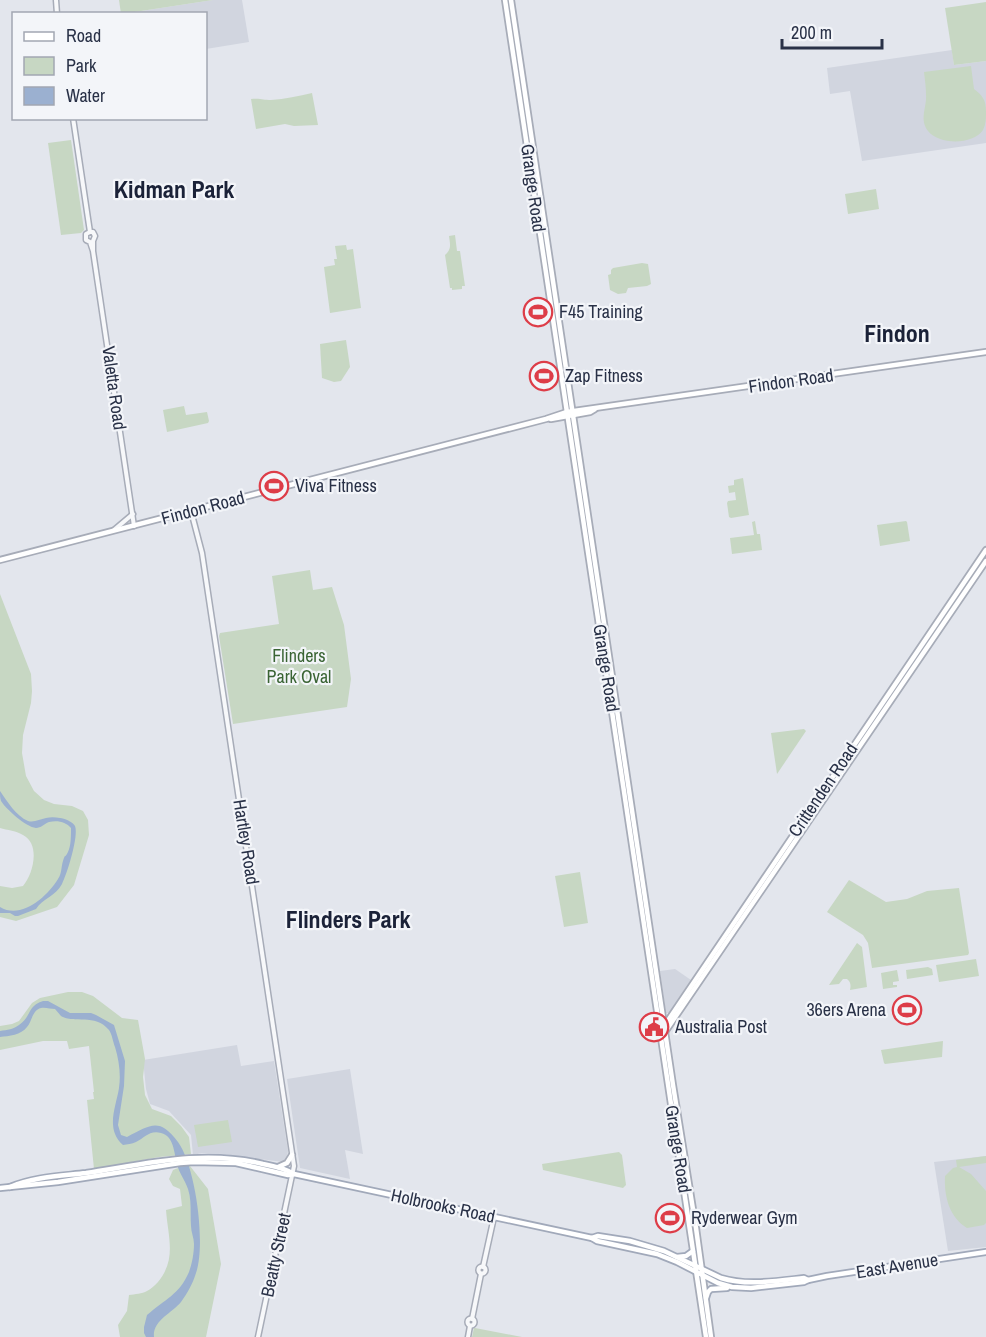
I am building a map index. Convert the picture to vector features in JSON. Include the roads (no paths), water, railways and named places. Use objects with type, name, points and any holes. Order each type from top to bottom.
[{"type":"main road","name":"Grange Road","points":[[505,0],[558,341],[570,399],[570,414],[665,1025],[663,1031],[693,1251],[706,1298],[711,1337]]},
{"type":"main road","name":"Grange Road","points":[[511,0],[566,404],[570,414]]},
{"type":"main road","name":"Findon Road","points":[[0,560],[546,419],[595,409],[986,352]]},
{"type":"main road","points":[[566,404],[557,417],[572,426],[586,411],[576,406],[570,399]]},
{"type":"main road","name":"Grange Road","points":[[572,426],[699,1271],[706,1337]]},
{"type":"main road","name":"Crittenden Road","points":[[665,1025],[986,550]]},
{"type":"main road","name":"Crittenden Road","points":[[663,1031],[986,561]]},
{"type":"main road","points":[[663,1013],[667,1017],[671,1016]]},
{"type":"main road","points":[[278,1167],[287,1163],[292,1155]]},
{"type":"main road","name":"Holbrooks Road","points":[[0,1188],[58,1182],[163,1163],[228,1158],[278,1167],[294,1173],[592,1238],[657,1254],[699,1271]]},
{"type":"main road","name":"Holbrooks Road","points":[[195,1160],[228,1162],[288,1175],[294,1173]]},
{"type":"main road","name":"Holbrooks Road","points":[[592,1238],[598,1236],[621,1239],[647,1246],[677,1257],[699,1271]]},
{"type":"main road","points":[[677,1257],[686,1256],[693,1251]]},
{"type":"main road","name":"East Avenue","points":[[699,1271],[722,1285],[742,1288],[774,1286],[986,1252]]},
{"type":"main road","name":"East Avenue","points":[[699,1271],[744,1282],[804,1278],[808,1280]]},
{"type":"main road","points":[[706,1298],[711,1288],[732,1287]]},
{"type":"street","points":[[73,120],[90,232],[95,235],[92,241],[88,241],[85,237],[90,232]]},
{"type":"street","name":"Valetta Road","points":[[92,241],[134,525]]},
{"type":"street","name":"Hartley Road","points":[[191,511],[202,553],[294,1173]]},
{"type":"street","points":[[114,531],[133,514]]},
{"type":"street","name":"Beatty Street","points":[[258,1337],[294,1173]]},
{"type":"street","points":[[468,1337],[470,1326],[475,1323],[472,1319],[481,1274],[485,1271],[483,1267],[494,1217]]},
{"type":"water","points":[[0,791],[24,819],[35,821],[49,817],[62,818],[72,823],[76,831],[69,864],[59,888],[36,909],[18,916],[0,913],[0,907],[16,911],[25,909],[47,893],[58,879],[70,847],[71,828],[59,821],[49,822],[41,827],[32,827],[4,804]]},
{"type":"water","points":[[48,1001],[70,1013],[91,1013],[114,1025],[125,1061],[118,1125],[121,1135],[127,1137],[142,1129],[160,1126],[178,1142],[190,1169],[198,1206],[199,1260],[188,1292],[181,1302],[159,1322],[154,1331],[154,1337],[146,1337],[144,1333],[147,1315],[181,1286],[192,1262],[194,1244],[188,1189],[169,1138],[161,1133],[153,1133],[134,1143],[123,1145],[114,1132],[113,1118],[119,1088],[119,1067],[111,1034],[103,1025],[91,1020],[66,1018],[55,1009],[43,1008],[36,1011],[29,1025],[22,1032],[0,1037],[0,1031],[19,1025],[34,1006]]},
{"type":"place","name":"F45 Training","points":[[538,312]]},
{"type":"place","name":"Zap Fitness","points":[[544,376]]},
{"type":"place","name":"Viva Fitness","points":[[274,486]]},
{"type":"place","name":"36ers Arena","points":[[907,1010]]},
{"type":"place","name":"Australia Post","points":[[654,1027]]},
{"type":"place","name":"Ryderwear Gym","points":[[670,1218]]},
{"type":"district","name":"Kidman Park","points":[[174,190]]},
{"type":"district","name":"Findon","points":[[897,334]]},
{"type":"district","name":"Flinders Park","points":[[348,920]]},
{"type":"park label","name":"Flinders Park Oval","points":[[299,666]]}]
